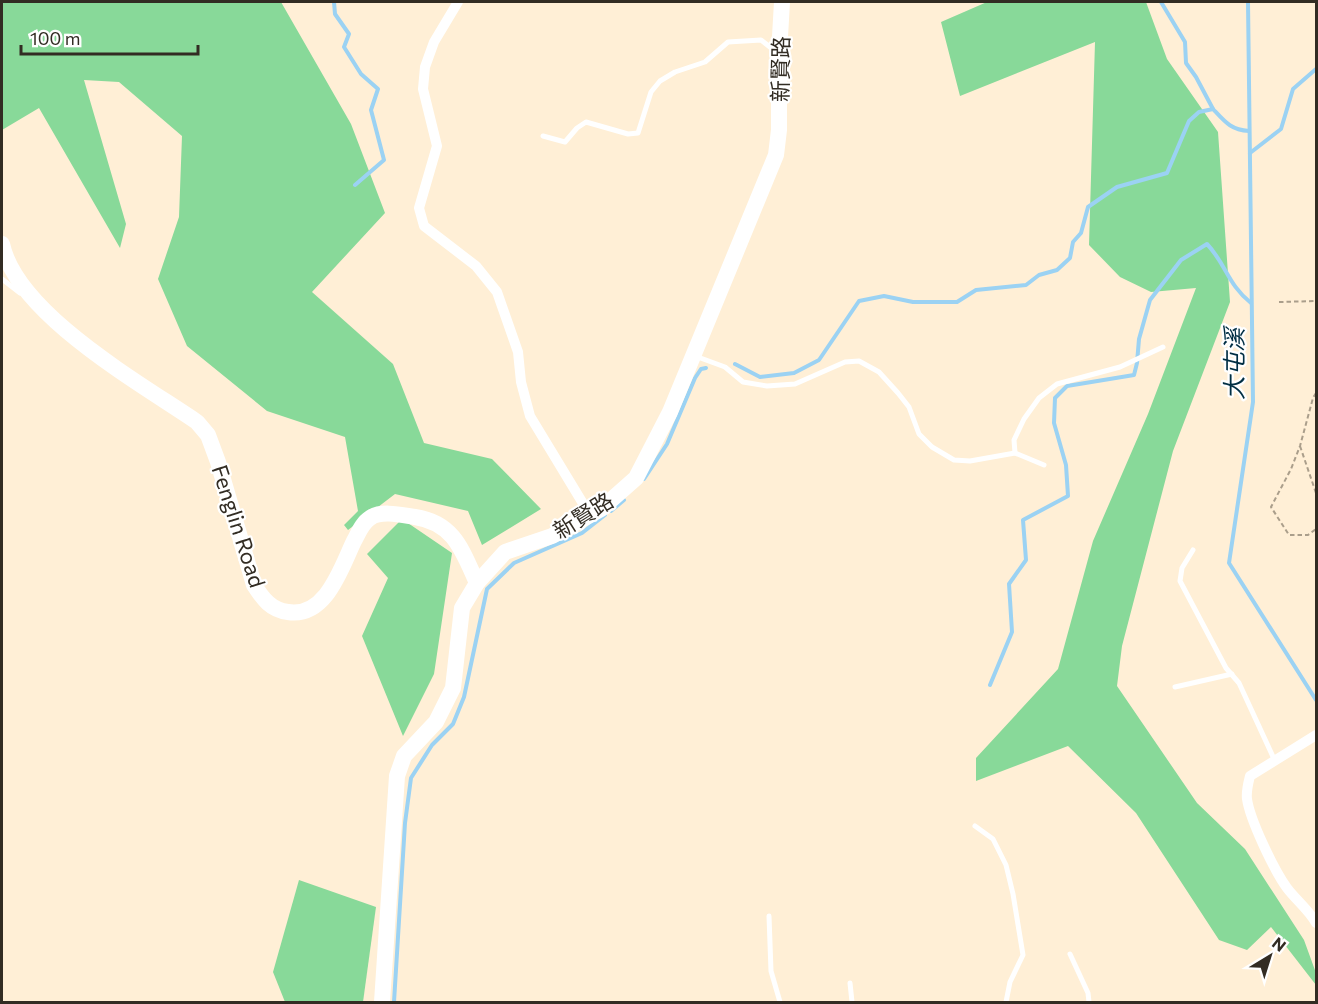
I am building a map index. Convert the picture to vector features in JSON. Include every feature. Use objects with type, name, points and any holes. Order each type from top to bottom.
[{"type":"street","points":[[458,2],[434,42],[425,67],[423,89],[437,146],[419,208],[424,226],[476,266],[497,292],[518,352],[521,382],[530,416],[590,515]]},
{"type":"street","name":"新賢路","points":[[382,1002],[397,776],[404,756],[436,722],[453,688],[462,609],[477,583],[505,552],[552,536],[601,509],[636,478],[670,412],[776,155],[779,130],[782,2]]},
{"type":"street","name":"Fenglin Road","points":[[2,244],[4,255],[26,292],[43,310],[69,334],[197,422],[208,435],[254,585],[264,601],[280,611],[298,614],[315,608],[327,595],[361,528],[370,518],[384,514],[431,519],[448,531],[459,544],[477,583]]},
{"type":"street","points":[[1317,735],[1250,776],[1246,789],[1247,801],[1263,842],[1286,886],[1317,923]]},
{"type":"lane","points":[[543,136],[565,142],[577,128],[586,122],[628,135],[638,133],[651,92],[660,81],[675,72],[705,62],[728,42],[761,40],[779,54]]},
{"type":"lane","points":[[2,279],[43,310]]},
{"type":"lane","points":[[1015,453],[1014,440],[1024,418],[1039,398],[1057,384],[1119,367],[1163,347]]},
{"type":"lane","points":[[694,355],[725,367],[743,382],[767,386],[795,384],[845,362],[859,361],[879,372],[898,393],[909,407],[919,434],[932,447],[954,460],[970,461],[1015,453],[1044,465]]},
{"type":"lane","points":[[1193,550],[1182,567],[1180,580],[1226,668],[1239,682],[1275,761]]},
{"type":"lane","points":[[1175,687],[1232,674]]},
{"type":"lane","points":[[975,826],[993,839],[1006,865],[1013,894],[1023,955],[1010,982],[1006,1002]]},
{"type":"lane","points":[[769,916],[771,971],[780,1002]]},
{"type":"lane","points":[[1070,954],[1088,993],[1089,1002]]},
{"type":"lane","points":[[850,983],[852,1002]]},
{"type":"path","points":[[1279,302],[1317,301]]},
{"type":"path","points":[[1317,393],[1312,398],[1300,447],[1291,469],[1270,507],[1289,535],[1308,535],[1317,529]]},
{"type":"path","points":[[1300,447],[1317,493]]},
{"type":"green space","points":[[2,2],[281,2],[351,124],[385,213],[312,292],[393,364],[424,443],[492,459],[541,509],[482,545],[468,511],[395,494],[348,530],[344,525],[358,511],[345,437],[267,411],[187,346],[158,279],[179,217],[182,136],[119,82],[84,80],[126,224],[120,248],[39,108],[2,130]]},
{"type":"green space","points":[[987,2],[1146,2],[1167,59],[1218,132],[1230,302],[1173,451],[1122,646],[1117,686],[1197,803],[1245,849],[1304,940],[1316,973],[1316,985],[1271,927],[1247,950],[1219,940],[1136,813],[1068,746],[976,781],[976,758],[1058,669],[1093,541],[1148,414],[1196,288],[1151,292],[1120,277],[1089,245],[1095,42],[960,96],[941,22]]},
{"type":"green space","points":[[402,519],[452,553],[434,674],[403,736],[362,636],[388,578],[367,554]]},
{"type":"green space","points":[[299,880],[376,907],[363,1002],[285,1002],[273,972]]},
{"type":"waterway","points":[[334,2],[335,14],[349,34],[344,47],[361,74],[378,89],[371,110],[384,160],[355,185]]},
{"type":"waterway","points":[[1161,2],[1185,42],[1186,63],[1213,109]]},
{"type":"waterway","name":"大屯溪","points":[[1248,2],[1253,402],[1229,563],[1316,700]]},
{"type":"waterway","points":[[1250,153],[1281,129],[1293,89],[1316,69]]},
{"type":"waterway","points":[[735,364],[760,377],[794,373],[819,360],[859,301],[884,296],[913,302],[957,302],[976,290],[1026,285],[1039,275],[1057,270],[1070,258],[1073,242],[1081,233],[1088,207],[1117,187],[1167,173],[1189,121],[1199,112],[1213,109],[1233,127],[1249,131]]},
{"type":"waterway","points":[[990,685],[1012,632],[1009,584],[1026,560],[1023,520],[1068,496],[1066,465],[1054,423],[1055,398],[1067,386],[1134,375],[1139,339],[1150,300],[1181,260],[1207,244],[1237,289],[1251,303]]},
{"type":"waterway","points":[[644,479],[667,444],[695,378],[701,369],[706,368]]},
{"type":"waterway","points":[[611,511],[624,500]]},
{"type":"waterway","points":[[394,1002],[405,823],[411,778],[432,745],[453,724],[464,697],[487,589],[514,563],[582,533],[605,515]]}]
